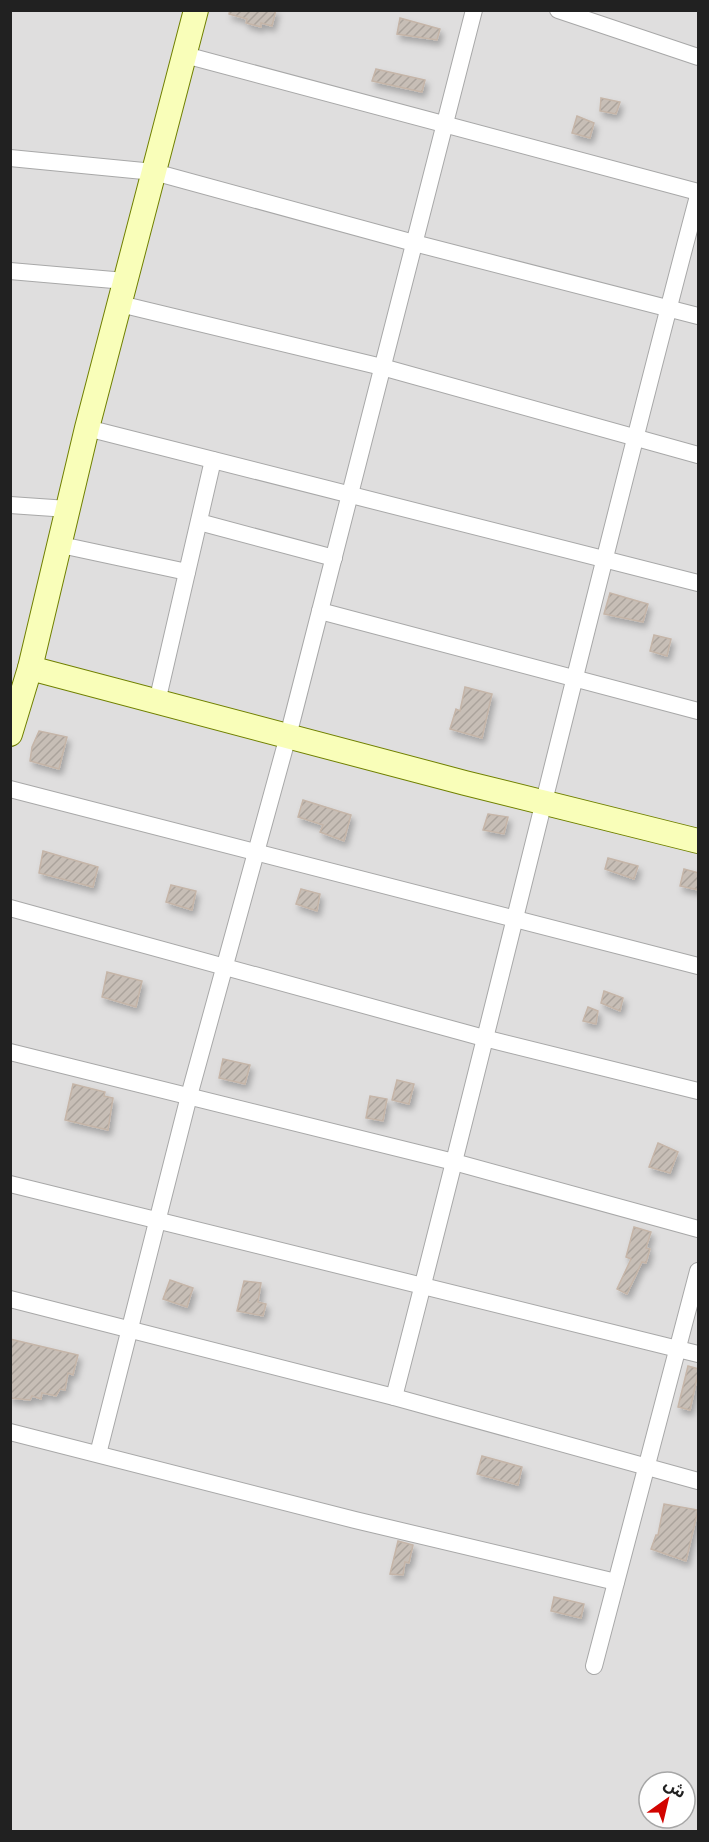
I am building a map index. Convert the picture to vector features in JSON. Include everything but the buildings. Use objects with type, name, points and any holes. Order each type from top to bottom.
[{"type":"street","points":[[10,734],[15,699],[30,668],[87,428],[196,10]]},
{"type":"street","points":[[98,1454],[189,1096],[288,736],[474,10]]},
{"type":"street","points":[[558,10],[699,57]]},
{"type":"street","points":[[185,55],[699,194],[634,438],[394,1397]]},
{"type":"street","points":[[10,158],[154,172],[414,243],[699,315]]},
{"type":"street","points":[[10,271],[123,292],[382,368],[699,455]]},
{"type":"street","points":[[87,428],[349,496],[604,557],[699,583]]},
{"type":"street","points":[[157,702],[213,460]]},
{"type":"street","points":[[10,505],[68,509]]},
{"type":"street","points":[[199,522],[334,558]]},
{"type":"street","points":[[61,545],[187,572]]},
{"type":"street","points":[[320,611],[699,711]]},
{"type":"street","points":[[30,668],[699,841]]},
{"type":"street","points":[[10,789],[699,966]]},
{"type":"street","points":[[10,908],[484,1038],[699,1091]]},
{"type":"street","points":[[10,1052],[454,1162],[699,1229]]},
{"type":"street","points":[[10,1184],[699,1354]]},
{"type":"street","points":[[594,1666],[699,1271]]},
{"type":"street","points":[[10,1299],[394,1397],[699,1481]]},
{"type":"street","points":[[10,1432],[355,1520],[616,1582]]},
{"type":"shaded area","points":[[11,11],[698,11],[698,1831],[11,1832]]}]
